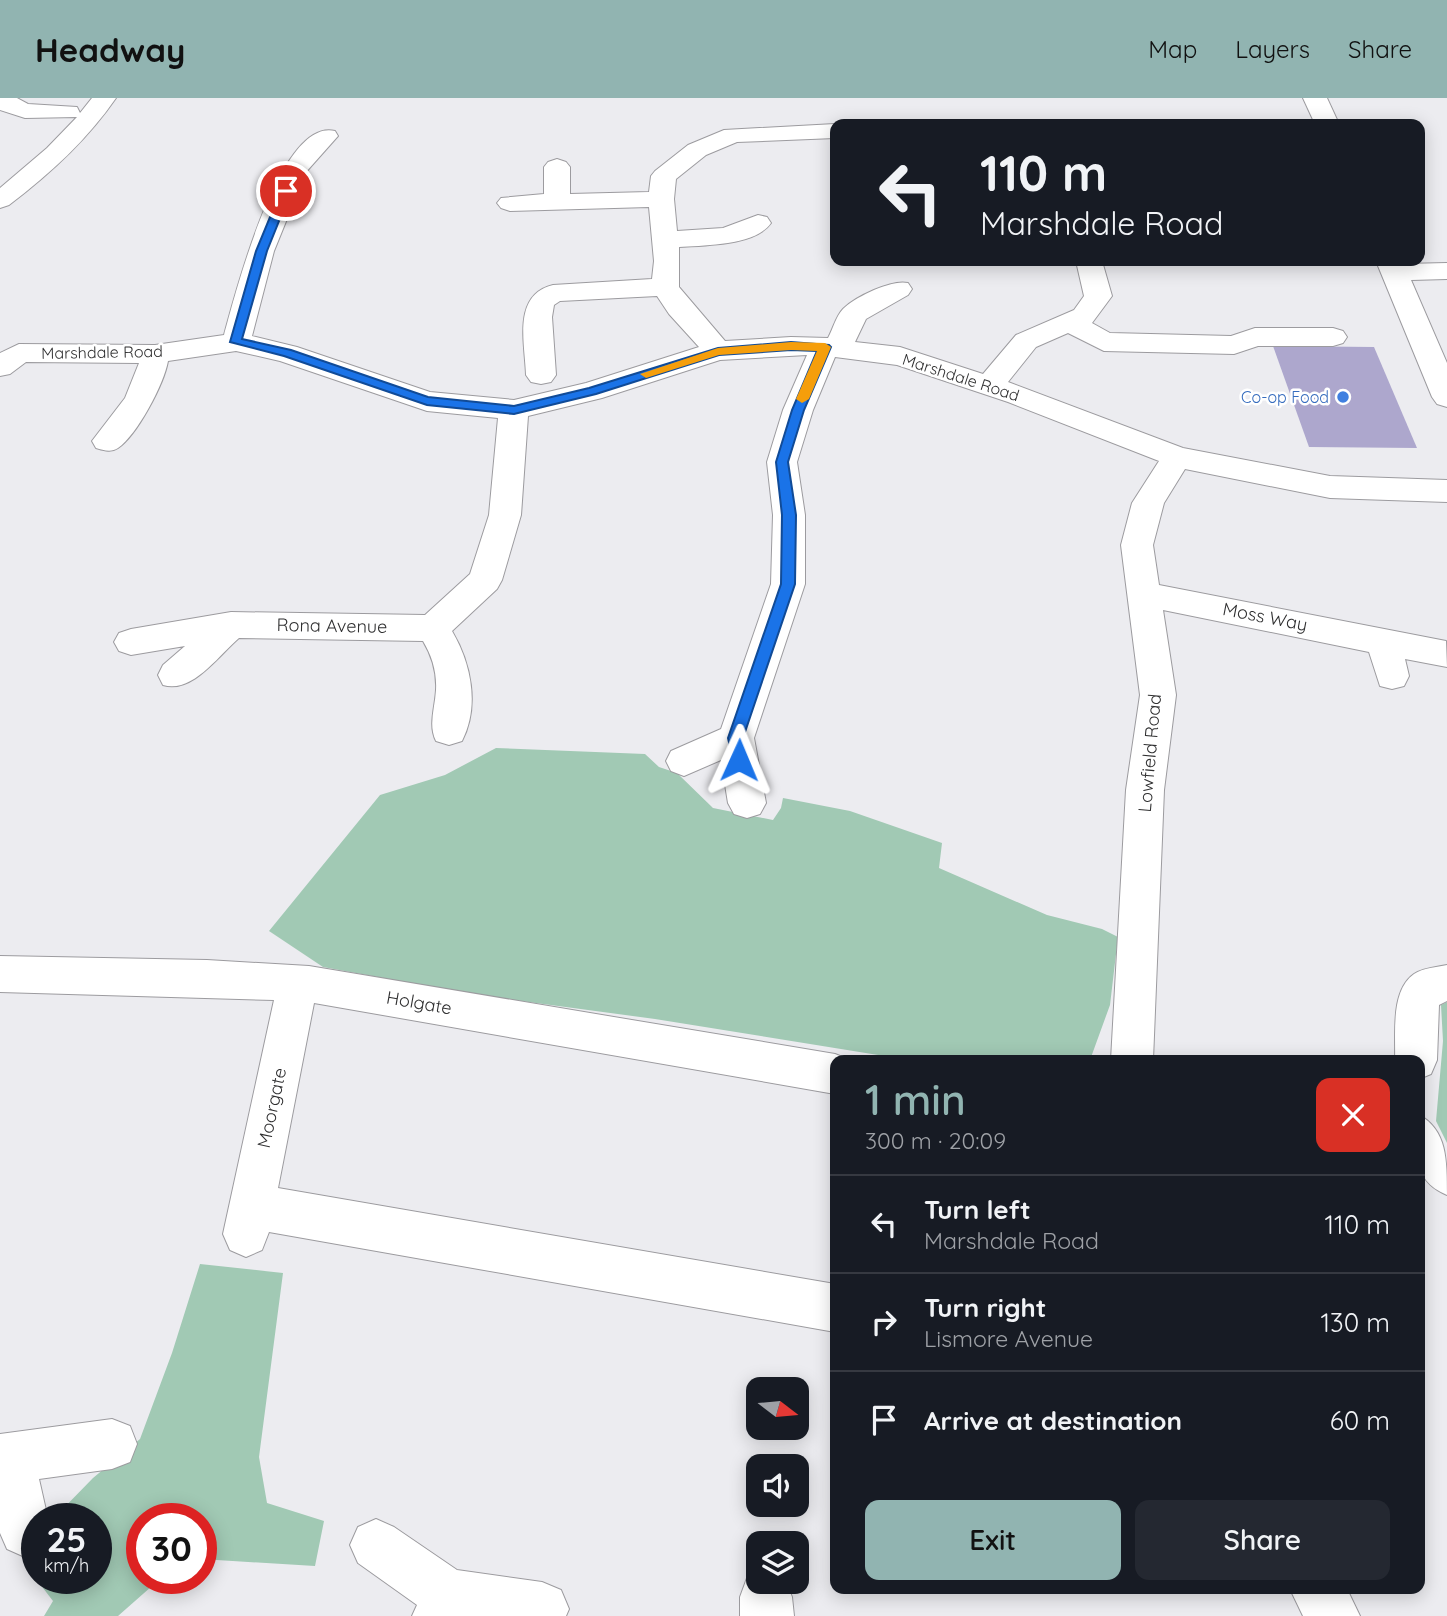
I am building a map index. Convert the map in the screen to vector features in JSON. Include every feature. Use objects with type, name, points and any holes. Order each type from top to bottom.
[{"type":"street","points":[[5,98],[8,105],[25,111],[69,112]]},
{"type":"street","points":[[0,200],[29,177],[90,119],[104,98]]},
{"type":"street","points":[[1325,119],[1315,98],[1338,98]]},
{"type":"street","points":[[718,351],[679,308],[665,287],[667,261],[661,199],[664,176],[697,150],[733,135],[830,131]]},
{"type":"street","points":[[236,342],[261,251],[307,145]]},
{"type":"street","points":[[557,167],[557,202]]},
{"type":"street","points":[[510,203],[661,199]]},
{"type":"street","points":[[664,240],[727,236],[758,223]]},
{"type":"street","points":[[989,386],[1026,341],[1084,316],[1098,296],[1090,266]]},
{"type":"street","points":[[1447,271],[1392,267],[1447,397]]},
{"type":"street","points":[[541,374],[538,317],[541,302],[553,293],[665,287]]},
{"type":"street","points":[[747,803],[736,738],[788,584],[789,515],[782,462],[798,410],[831,348],[854,314],[898,289]]},
{"type":"street","points":[[1069,322],[1104,342],[1234,345],[1255,337],[1333,337]]},
{"type":"street","name":"Marshdale Road","points":[[1,331],[10,360],[155,354],[236,342],[287,353],[427,401],[514,410],[592,391],[718,351],[791,346],[831,348],[901,356],[1177,457],[1330,487],[1447,491]]},
{"type":"street","points":[[107,442],[136,406],[152,377],[155,354]]},
{"type":"street","points":[[449,732],[456,680],[450,655],[433,628],[485,580],[505,514],[514,410]]},
{"type":"street","name":"Lowfield Road","points":[[1132,1055],[1145,790],[1158,695],[1137,545],[1148,503],[1177,457]]},
{"type":"street","name":"Moss Way","points":[[1145,594],[1446,653]]},
{"type":"street","points":[[175,675],[231,625]]},
{"type":"street","name":"Rona Avenue","points":[[131,642],[231,625],[433,628]]},
{"type":"street","points":[[1384,641],[1392,676]]},
{"type":"street","points":[[684,761],[736,738]]},
{"type":"street","name":"Holgate","points":[[0,974],[298,983],[830,1073]]},
{"type":"street","name":"Moorgate","points":[[298,983],[249,1220],[830,1307]]},
{"type":"street","points":[[1416,1055],[1419,998],[1429,988],[1447,983]]},
{"type":"street","points":[[1425,1144],[1447,1173]]},
{"type":"street","points":[[21,1517],[5,1459],[113,1444]]},
{"type":"street","points":[[376,1545],[444,1605],[542,1609]]},
{"type":"street","points":[[1319,1594],[1333,1616]]},
{"type":"green space","points":[[496,748],[645,754],[659,767],[677,773],[713,808],[773,820],[781,808],[783,798],[850,811],[942,843],[939,868],[1047,915],[1102,929],[1118,937],[1110,1005],[1092,1055],[878,1055],[655,1019],[476,995],[323,967],[269,931],[380,795],[445,775]]},
{"type":"green space","points":[[1447,1002],[1447,1143],[1436,1121],[1443,1041],[1441,1005]]},
{"type":"green space","points":[[200,1264],[283,1273],[259,1457],[267,1503],[324,1521],[315,1566],[217,1560],[217,1503],[126,1503],[126,1594],[143,1594],[118,1616],[44,1616],[53,1601],[48,1594],[112,1594],[112,1503],[69,1503],[93,1478],[140,1439],[172,1353]]},
{"type":"building","name":"Co-op Food","points":[[1273,346],[1374,347],[1417,448],[1309,447]]},
{"type":"slow traffic","points":[[646,374],[718,351],[791,346],[825,347],[802,399]]},
{"type":"place","name":"Co-op Food","points":[[1343,397]]},
{"type":"route","points":[[286,191],[261,251],[236,342],[287,353],[427,401],[514,410],[592,391],[718,351],[791,346],[825,347],[798,410],[782,462],[789,515],[788,584],[736,738],[739,760]]}]
